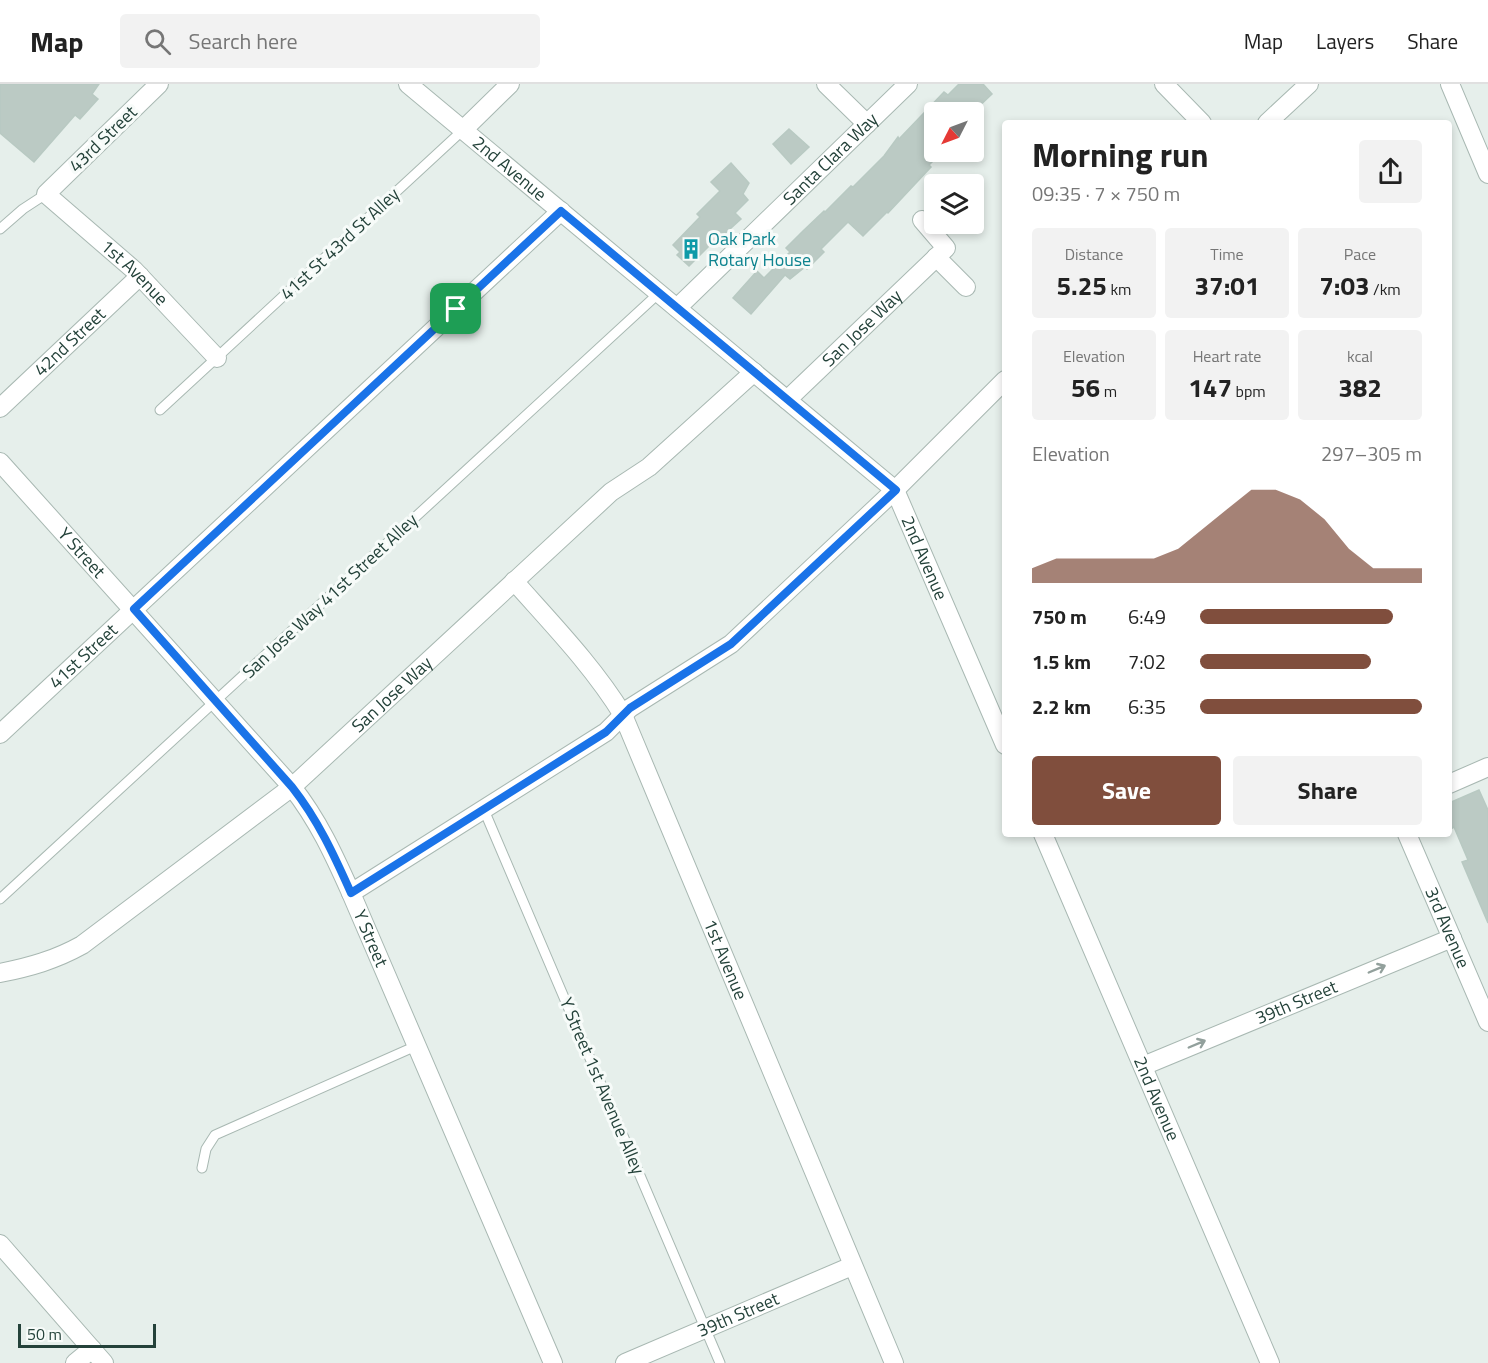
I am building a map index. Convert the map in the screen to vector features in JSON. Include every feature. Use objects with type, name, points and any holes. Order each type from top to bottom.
[{"type":"street","name":"43rd Street","points":[[46,194],[159,84]]},
{"type":"street","name":"2nd Avenue","points":[[408,84],[896,490],[1002,738]]},
{"type":"street","points":[[463,130],[510,84]]},
{"type":"street","points":[[826,84],[867,124]]},
{"type":"street","name":"Santa Clara Way","points":[[677,308],[908,84]]},
{"type":"street","points":[[1164,84],[1199,120]]},
{"type":"street","points":[[1269,120],[1309,84]]},
{"type":"street","points":[[1449,84],[1487,167]]},
{"type":"street","name":"1st Avenue","points":[[46,194],[140,276],[217,358]]},
{"type":"street","name":"41st Street","points":[[0,734],[561,211]]},
{"type":"street","points":[[922,220],[946,248],[936,257],[966,287]]},
{"type":"street","name":"San Jose Way","points":[[787,400],[936,257]]},
{"type":"street","name":"42nd Street","points":[[0,408],[140,276]]},
{"type":"street","name":"San Jose Way","points":[[0,973],[39,965],[61,957],[82,945],[292,787],[610,492],[650,467],[754,372]]},
{"type":"street","points":[[351,893],[606,732],[630,708],[731,644],[896,490],[1002,383]]},
{"type":"street","name":"Y Street","points":[[0,462],[134,609],[310,809],[351,893],[553,1363]]},
{"type":"street","name":"1st Avenue","points":[[514,581],[593,671],[623,715],[894,1363]]},
{"type":"street","points":[[1452,783],[1488,767]]},
{"type":"street","name":"2nd Avenue","points":[[1044,837],[1270,1363]]},
{"type":"street","name":"3rd Avenue","points":[[1408,837],[1488,1022]]},
{"type":"street","name":"39th Street","points":[[1143,1066],[1452,938]]},
{"type":"street","points":[[0,1244],[104,1363]]},
{"type":"street","name":"39th Street","points":[[626,1363],[852,1266]]},
{"type":"street","points":[[75,1363],[92,1348]]},
{"type":"lane","name":"41st St 43rd St Alley","points":[[160,410],[463,130]]},
{"type":"lane","points":[[0,229],[22,209],[46,194]]},
{"type":"lane","name":"San Jose Way 41st Street Alley","points":[[0,899],[659,293]]},
{"type":"lane","name":"Y Street 1st Avenue Alley","points":[[484,810],[720,1363]]},
{"type":"lane","points":[[202,1168],[206,1149],[215,1135],[416,1046]]},
{"type":"building","points":[[0,84],[99,84],[92,94],[98,99],[80,119],[75,115],[34,162],[0,133]]},
{"type":"building","points":[[959,84],[983,84],[992,94],[984,102],[934,102],[944,92],[948,95]]},
{"type":"building","points":[[924,113],[924,162],[932,162],[929,165],[931,167],[888,213],[863,236],[848,222],[821,249],[824,252],[807,269],[805,267],[790,279],[785,275],[751,314],[733,298],[757,271],[764,278],[790,252],[786,248],[851,186],[853,187],[884,156],[898,137],[899,139]]},
{"type":"building","points":[[789,129],[809,147],[791,164],[773,144]]},
{"type":"building","points":[[731,163],[749,183],[743,194],[748,200],[735,213],[741,219],[721,237],[719,236],[689,266],[677,255],[680,252],[673,245],[700,217],[697,214],[720,191],[711,182]]},
{"type":"building","points":[[1479,790],[1488,810],[1488,923],[1462,862],[1468,860],[1454,827],[1452,828],[1452,802]]},
{"type":"place","name":"Oak Park Rotary House","points":[[691,249]]},
{"type":"route","points":[[561,211],[896,490],[731,644],[630,708],[606,732],[351,893],[310,809],[134,609],[456,309],[561,211]]}]
